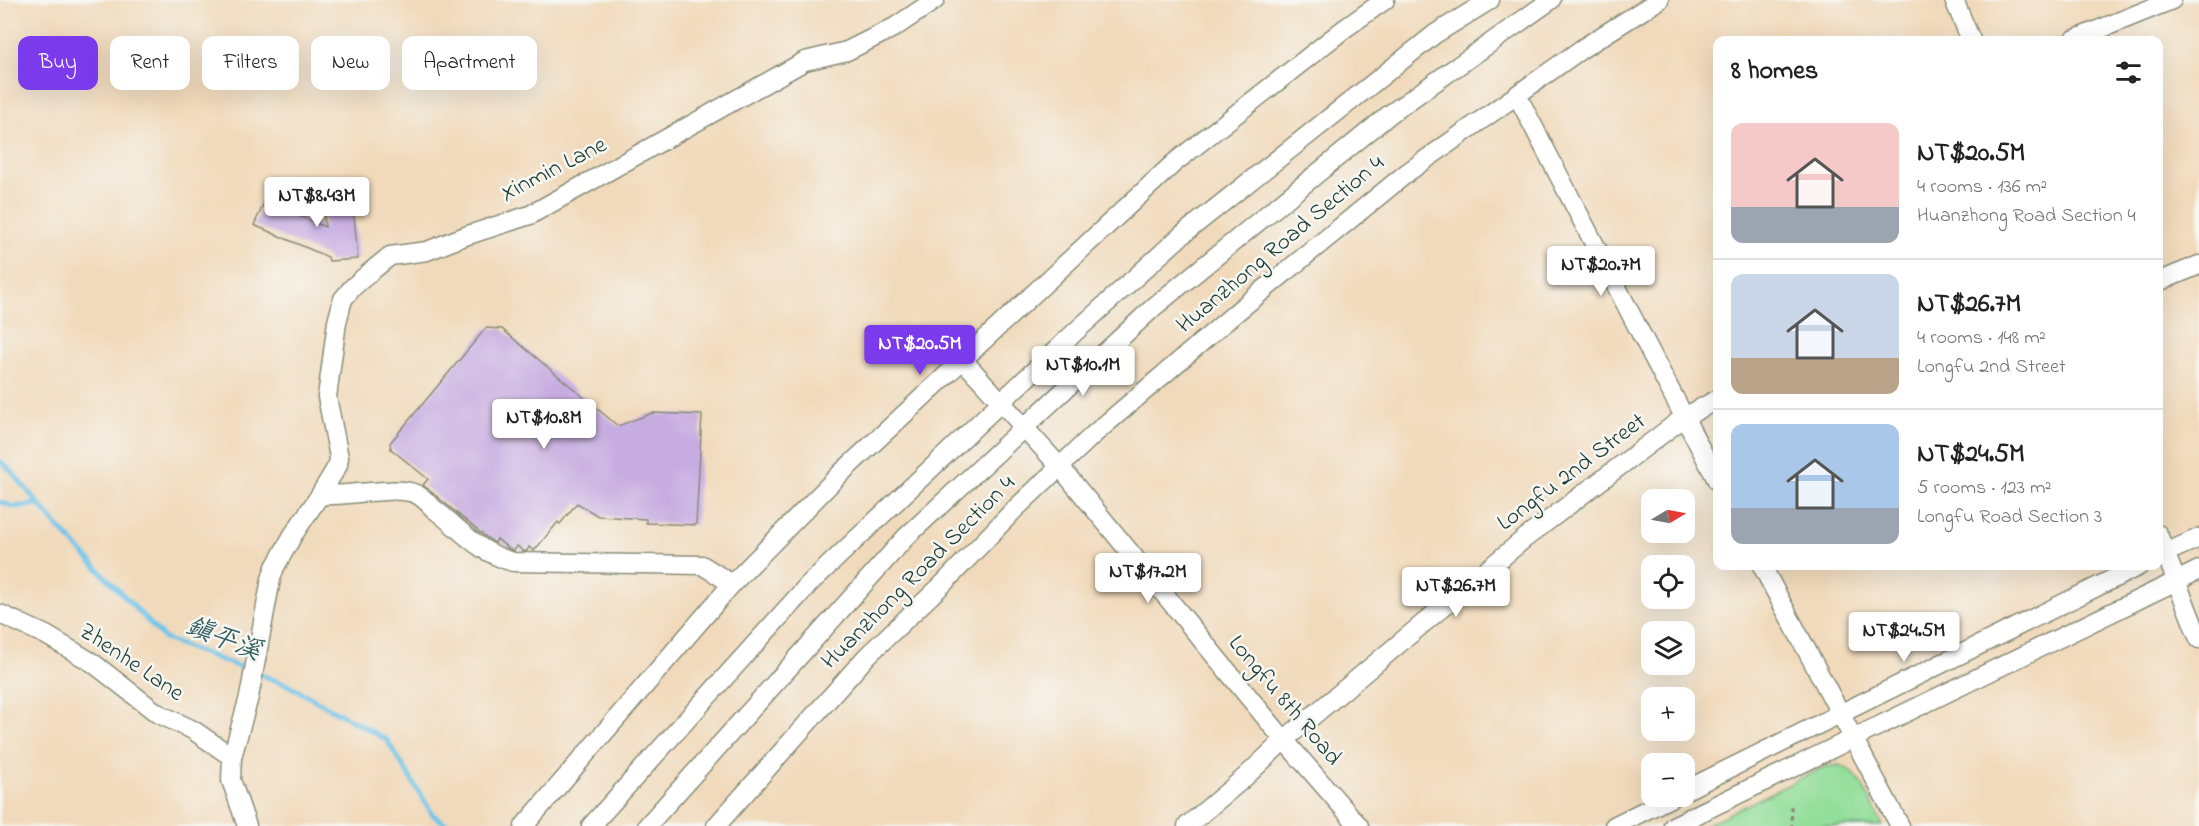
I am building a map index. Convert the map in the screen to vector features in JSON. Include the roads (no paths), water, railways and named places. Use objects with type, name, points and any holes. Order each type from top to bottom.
[{"type":"street","name":"Xinmin Lane","points":[[247,826],[231,780],[232,757],[249,697],[274,567],[338,465],[339,457],[327,397],[337,322],[343,299],[352,288],[390,256],[427,251],[530,215],[805,61],[847,51],[895,27],[935,0]]},
{"type":"street","points":[[525,826],[732,584],[838,475],[1174,163],[1344,29],[1385,0]]},
{"type":"street","points":[[591,826],[809,584],[1000,402],[1182,235],[1435,34],[1490,0]]},
{"type":"street","name":"Huanzhong Road Section 4","points":[[647,826],[906,537],[1155,306],[1381,122],[1551,0]]},
{"type":"street","name":"Huanzhong Road Section 4","points":[[716,826],[867,656],[945,583],[1093,435],[1239,310],[1408,172],[1583,48],[1659,0]]},
{"type":"street","points":[[1954,0],[1969,36]]},
{"type":"street","points":[[2083,36],[2172,0]]},
{"type":"street","points":[[1517,95],[1713,473]]},
{"type":"street","points":[[2163,280],[2199,265]]},
{"type":"street","name":"Longfu 8th Road","points":[[963,360],[1060,467],[1284,740],[1359,826]]},
{"type":"street","name":"Longfu 2nd Street","points":[[1186,826],[1244,778],[1284,740],[1524,539],[1683,418],[1713,402]]},
{"type":"street","points":[[320,495],[344,496],[377,492],[417,494],[472,542],[495,557],[513,562],[702,565],[732,584]]},
{"type":"street","points":[[2163,554],[2199,538]]},
{"type":"street","points":[[2163,556],[2176,579],[2199,639]]},
{"type":"street","points":[[1764,570],[1900,826]]},
{"type":"street","points":[[1695,786],[2131,570]]},
{"type":"street","points":[[1673,826],[2176,579],[2199,570]]},
{"type":"street","name":"Zhenhe Lane","points":[[0,614],[46,635],[93,663],[157,713],[193,730],[232,757]]},
{"type":"street","points":[[1614,826],[1652,807]]},
{"type":"waterway","name":"鎮平溪","points":[[0,461],[60,529],[165,639],[288,685],[387,740],[433,815],[449,826]]},
{"type":"waterway","points":[[0,502],[15,507],[38,504]]}]
